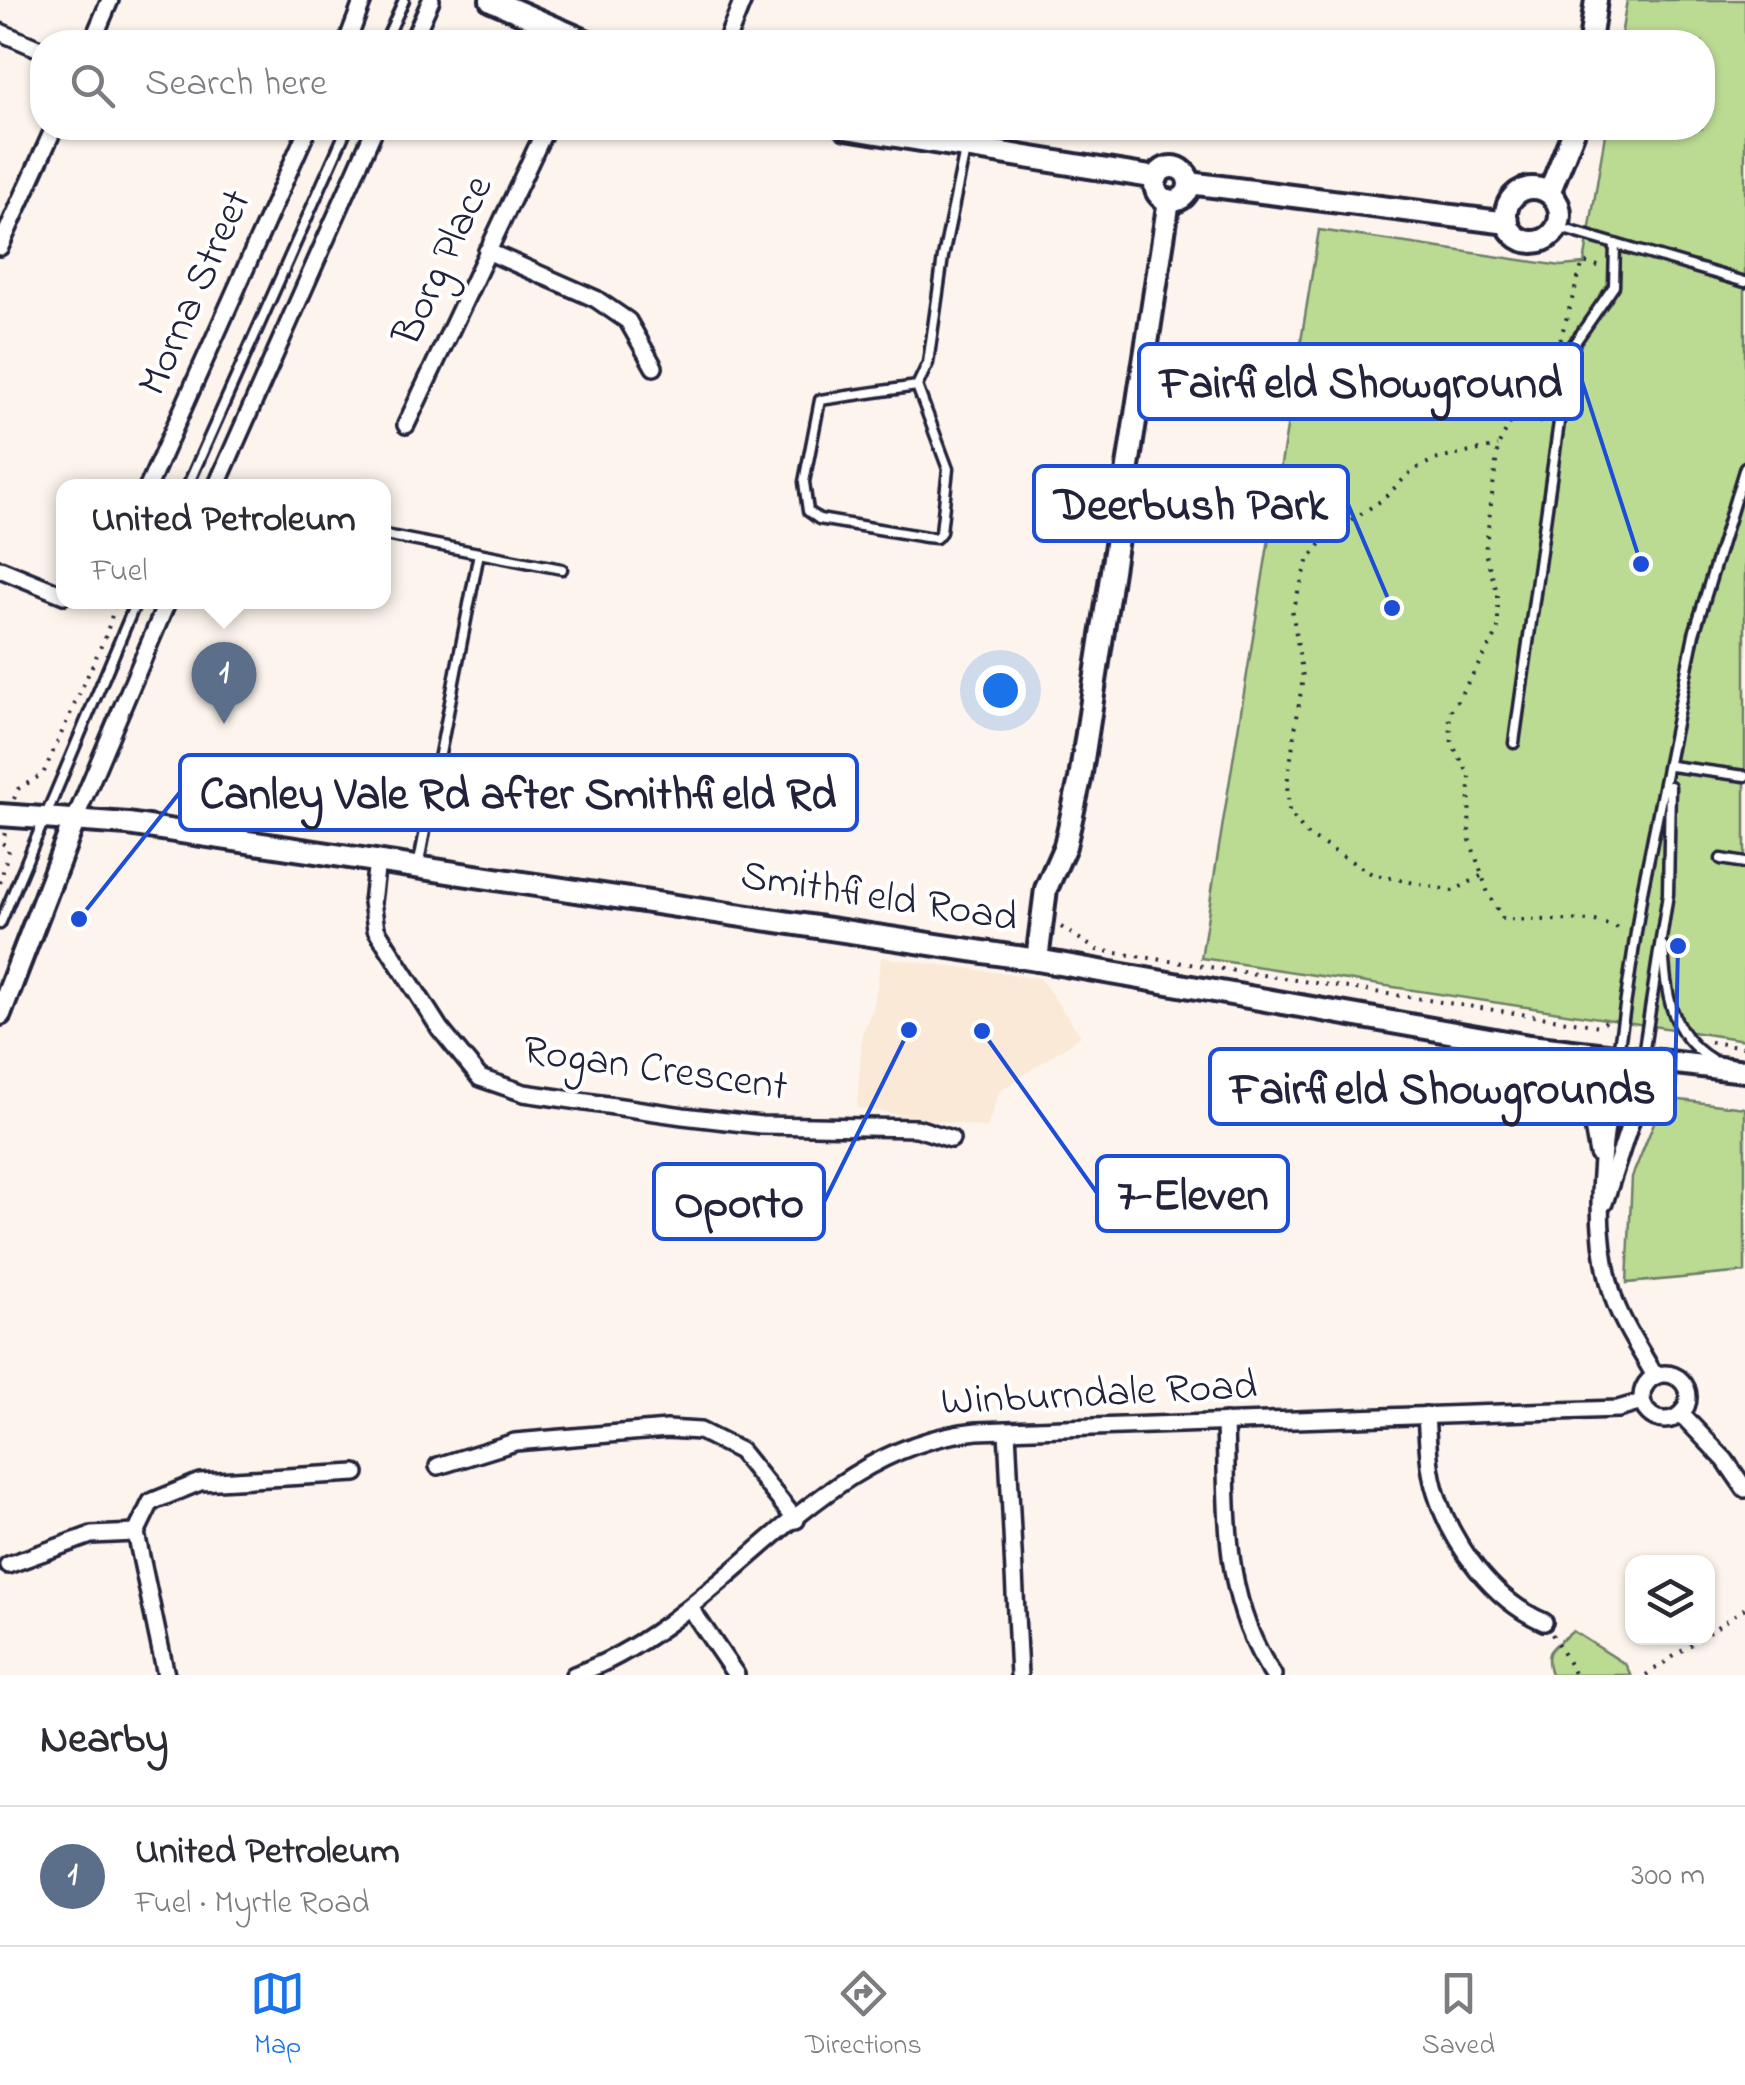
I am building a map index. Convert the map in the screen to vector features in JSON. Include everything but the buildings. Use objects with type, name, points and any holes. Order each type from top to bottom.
[{"type":"main road","points":[[491,0],[560,30]]},
{"type":"main road","points":[[1592,30],[1596,0]]},
{"type":"main road","points":[[926,140],[1156,178],[1172,166],[1182,170],[1189,183],[1184,196],[1169,200]]},
{"type":"main road","points":[[1548,194],[1570,140]]},
{"type":"main road","points":[[1156,178],[1158,192],[1169,200]]},
{"type":"main road","points":[[1189,183],[1508,224]]},
{"type":"main road","points":[[1539,189],[1558,206],[1557,227],[1548,238],[1531,242],[1515,236],[1508,224],[1508,203],[1521,191],[1539,189]]},
{"type":"main road","points":[[1037,960],[1046,889],[1064,846],[1080,780],[1169,200]]},
{"type":"main road","name":"Smithfield Road","points":[[0,815],[74,819],[418,867],[1037,960],[1530,1046],[1734,1069]]},
{"type":"main road","points":[[0,1014],[74,819]]},
{"type":"street","points":[[97,30],[110,0]]},
{"type":"street","points":[[352,30],[363,0]]},
{"type":"street","points":[[417,30],[431,0]]},
{"type":"street","points":[[731,30],[743,0]]},
{"type":"street","points":[[0,32],[30,45]]},
{"type":"street","points":[[0,246],[49,140]]},
{"type":"street","name":"Morna Street","points":[[151,479],[303,140]]},
{"type":"street","points":[[219,479],[370,140]]},
{"type":"street","name":"Borg Place","points":[[406,425],[540,140]]},
{"type":"street","points":[[486,251],[596,299],[628,320],[654,367]]},
{"type":"street","points":[[0,569],[56,592]]},
{"type":"street","points":[[74,819],[164,609]]},
{"type":"street","name":"Rogan Crescent","points":[[377,861],[372,902],[376,930],[440,1028],[480,1078],[524,1093],[684,1116],[760,1125],[917,1128],[951,1139]]},
{"type":"street","points":[[1530,1046],[1576,1076],[1588,1101],[1600,1168],[1605,1260],[1615,1301],[1656,1376]]},
{"type":"street","points":[[1600,1168],[1617,1058]]},
{"type":"street","points":[[1602,1207],[1631,1122],[1642,1060]]},
{"type":"street","points":[[1670,1374],[1686,1388],[1688,1402],[1680,1414],[1658,1419],[1642,1402],[1644,1386],[1656,1376],[1670,1374]]},
{"type":"street","name":"Winburndale Road","points":[[574,1675],[643,1643],[691,1609],[848,1476],[895,1450],[935,1437],[1007,1430],[1618,1408],[1642,1402]]},
{"type":"street","points":[[1680,1414],[1725,1460],[1745,1489]]},
{"type":"street","points":[[1426,1416],[1432,1476],[1448,1522],[1493,1588],[1517,1610],[1544,1622]]},
{"type":"street","points":[[1225,1422],[1232,1582],[1249,1636],[1273,1675]]},
{"type":"street","points":[[438,1466],[515,1442],[667,1429],[700,1431],[740,1451],[796,1520]]},
{"type":"street","points":[[1007,1430],[1019,1675]]},
{"type":"street","points":[[166,1675],[136,1533],[151,1502],[200,1482],[356,1473]]},
{"type":"street","points":[[8,1565],[91,1535],[136,1533]]},
{"type":"street","points":[[691,1609],[736,1675]]},
{"type":"lane","points":[[390,30],[404,0]]},
{"type":"lane","points":[[190,479],[342,140]]},
{"type":"lane","points":[[917,386],[820,400],[804,482],[808,511],[819,518],[936,538],[941,532],[948,469],[917,386],[928,363],[943,256],[961,188],[966,146]]},
{"type":"lane","points":[[1557,227],[1745,282]]},
{"type":"lane","points":[[1514,744],[1569,351],[1614,286],[1615,244]]},
{"type":"lane","points":[[1617,1058],[1642,892],[1671,766],[1694,634],[1745,467]]},
{"type":"lane","points":[[391,536],[562,569]]},
{"type":"lane","points":[[418,867],[479,553]]},
{"type":"lane","points":[[0,924],[133,609]]},
{"type":"lane","points":[[1671,766],[1745,776]]},
{"type":"lane","points":[[1642,1060],[1668,894],[1671,766]]},
{"type":"lane","points":[[1721,859],[1745,863]]},
{"type":"lane","points":[[1662,931],[1674,1022],[1690,1047],[1734,1069]]},
{"type":"path","points":[[1522,408],[1556,431]]},
{"type":"path","points":[[1481,876],[1454,890],[1372,874],[1306,834],[1289,812],[1287,784],[1304,677],[1292,610],[1309,559],[1326,537],[1382,500],[1413,470],[1434,460],[1498,446]]},
{"type":"path","points":[[18,789],[43,774],[106,635],[114,609]]},
{"type":"path","points":[[0,883],[9,848],[1,843]]},
{"type":"path","points":[[1054,926],[1097,950],[1600,1026],[1609,1022]]},
{"type":"path","points":[[1708,1042],[1745,1047]]},
{"type":"path","points":[[1715,1628],[1745,1608]]},
{"type":"path","points":[[1544,1622],[1575,1675]]},
{"type":"path","points":[[1646,1675],[1691,1645]]},
{"type":"shaded area","points":[[881,957],[1040,978],[1081,1036],[999,1092],[987,1128],[857,1108],[862,1034],[874,1005]]},
{"type":"green space","points":[[1627,0],[1745,0],[1745,1040],[1201,958],[1319,230],[1561,266],[1584,264],[1604,140],[1715,140],[1715,30],[1622,30]],"holes":[[[1572,334],[1523,646],[1563,347]]]},
{"type":"green space","points":[[1664,1098],[1745,1108],[1745,1272],[1627,1283],[1632,1177]]},
{"type":"green space","points":[[1573,1631],[1625,1664],[1631,1675],[1551,1675],[1549,1653]]},
{"type":"place","name":"Fairfield Showground","points":[[1641,564]]},
{"type":"place","name":"Deerbush Park","points":[[1392,608]]},
{"type":"place","name":"United Petroleum","points":[[224,724]]},
{"type":"place","name":"Canley Vale Rd after Smithfield Rd","points":[[79,919]]},
{"type":"place","name":"Fairfield Showgrounds","points":[[1678,946]]},
{"type":"place","name":"Oporto","points":[[909,1030]]},
{"type":"place","name":"7-Eleven","points":[[982,1031]]}]
